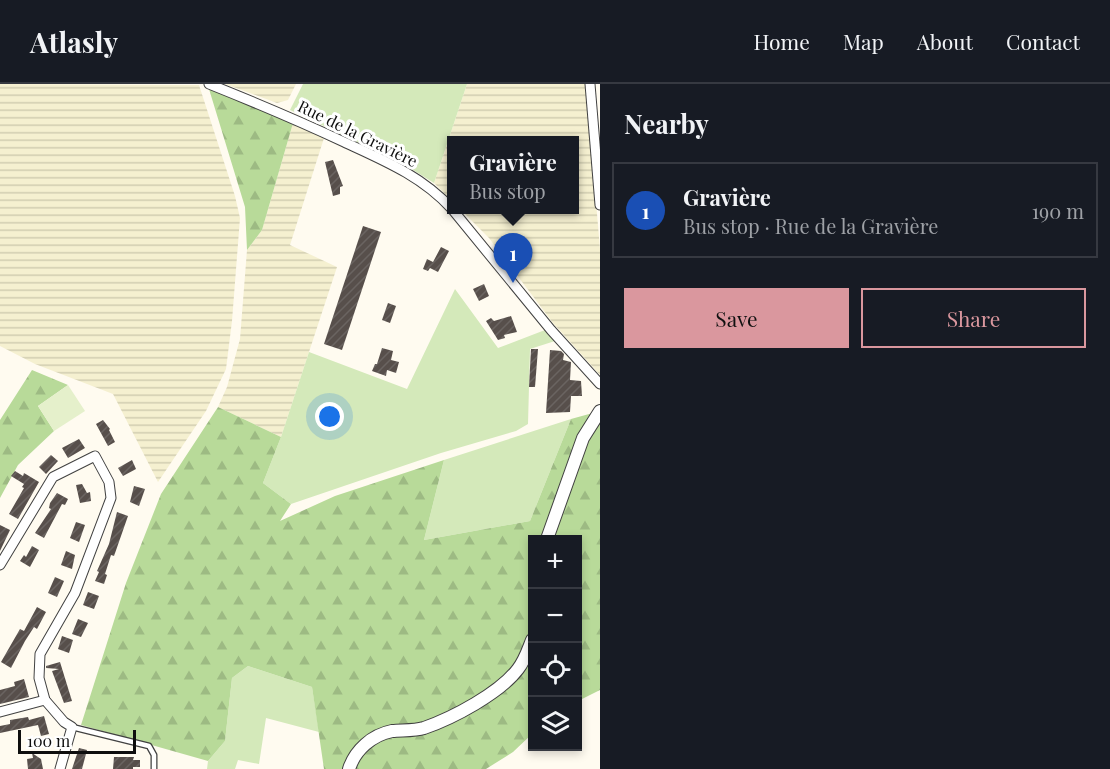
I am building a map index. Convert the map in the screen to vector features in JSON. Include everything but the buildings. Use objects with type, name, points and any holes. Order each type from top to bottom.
[{"type":"street","name":"Rue de la Gravière","points":[[209,84],[283,113],[400,168],[425,184],[447,204]]},
{"type":"street","points":[[590,84],[600,205]]},
{"type":"street","name":"Rue de la Gravière","points":[[456,214],[544,322],[600,384]]},
{"type":"street","points":[[549,535],[583,438],[600,411]]},
{"type":"street","points":[[0,565],[53,477],[95,456],[109,482],[111,498],[75,593],[40,654],[39,678],[45,700],[63,722],[72,727],[60,769]]},
{"type":"street","points":[[349,769],[359,749],[368,741],[389,732],[422,729],[485,697],[518,669],[531,643]]},
{"type":"street","points":[[0,712],[45,700]]},
{"type":"lane","points":[[72,727],[149,746],[154,755],[154,769]]},
{"type":"shaded area","points":[[0,84],[199,85],[240,218],[232,321],[226,369],[206,411],[158,482],[113,394],[35,364],[0,346]]},
{"type":"shaded area","points":[[225,84],[296,84],[288,100],[277,103]]},
{"type":"shaded area","points":[[467,84],[586,84],[600,249],[600,375],[553,323],[489,238],[465,214],[579,214],[579,136],[450,136]]},
{"type":"shaded area","points":[[293,123],[324,138],[290,245],[337,267],[281,437],[218,407],[227,387],[240,339],[247,250],[262,230]]},
{"type":"shaded area","points":[[447,144],[447,196],[434,183]]},
{"type":"green space","points":[[303,84],[467,84],[450,136],[447,136],[447,144],[434,183],[402,163],[290,110]]},
{"type":"green space","points":[[209,89],[293,123],[262,230],[247,250],[245,207]]},
{"type":"green space","points":[[455,289],[498,348],[545,330],[555,341],[530,349],[528,424],[516,431],[441,453],[291,504],[263,483],[309,352],[407,389]]},
{"type":"green space","points":[[32,370],[68,385],[38,406],[54,431],[18,465],[0,498],[0,420]]},
{"type":"green space","points":[[68,385],[85,411],[54,431],[38,406]]},
{"type":"green space","points":[[218,407],[281,437],[263,483],[291,504],[280,521],[335,496],[444,460],[424,540],[530,521],[571,419],[600,411],[600,690],[582,699],[582,535],[528,535],[528,738],[513,752],[486,769],[324,769],[312,687],[248,666],[232,678],[225,741],[208,761],[81,725],[126,583],[161,494]]},
{"type":"green space","points":[[571,419],[530,521],[424,540],[444,460]]},
{"type":"green space","points":[[248,666],[312,687],[319,732],[266,718],[259,764],[238,760],[235,769],[207,769],[208,761],[225,741],[232,678]]},
{"type":"place","name":"Gravière","points":[[513,283]]}]
